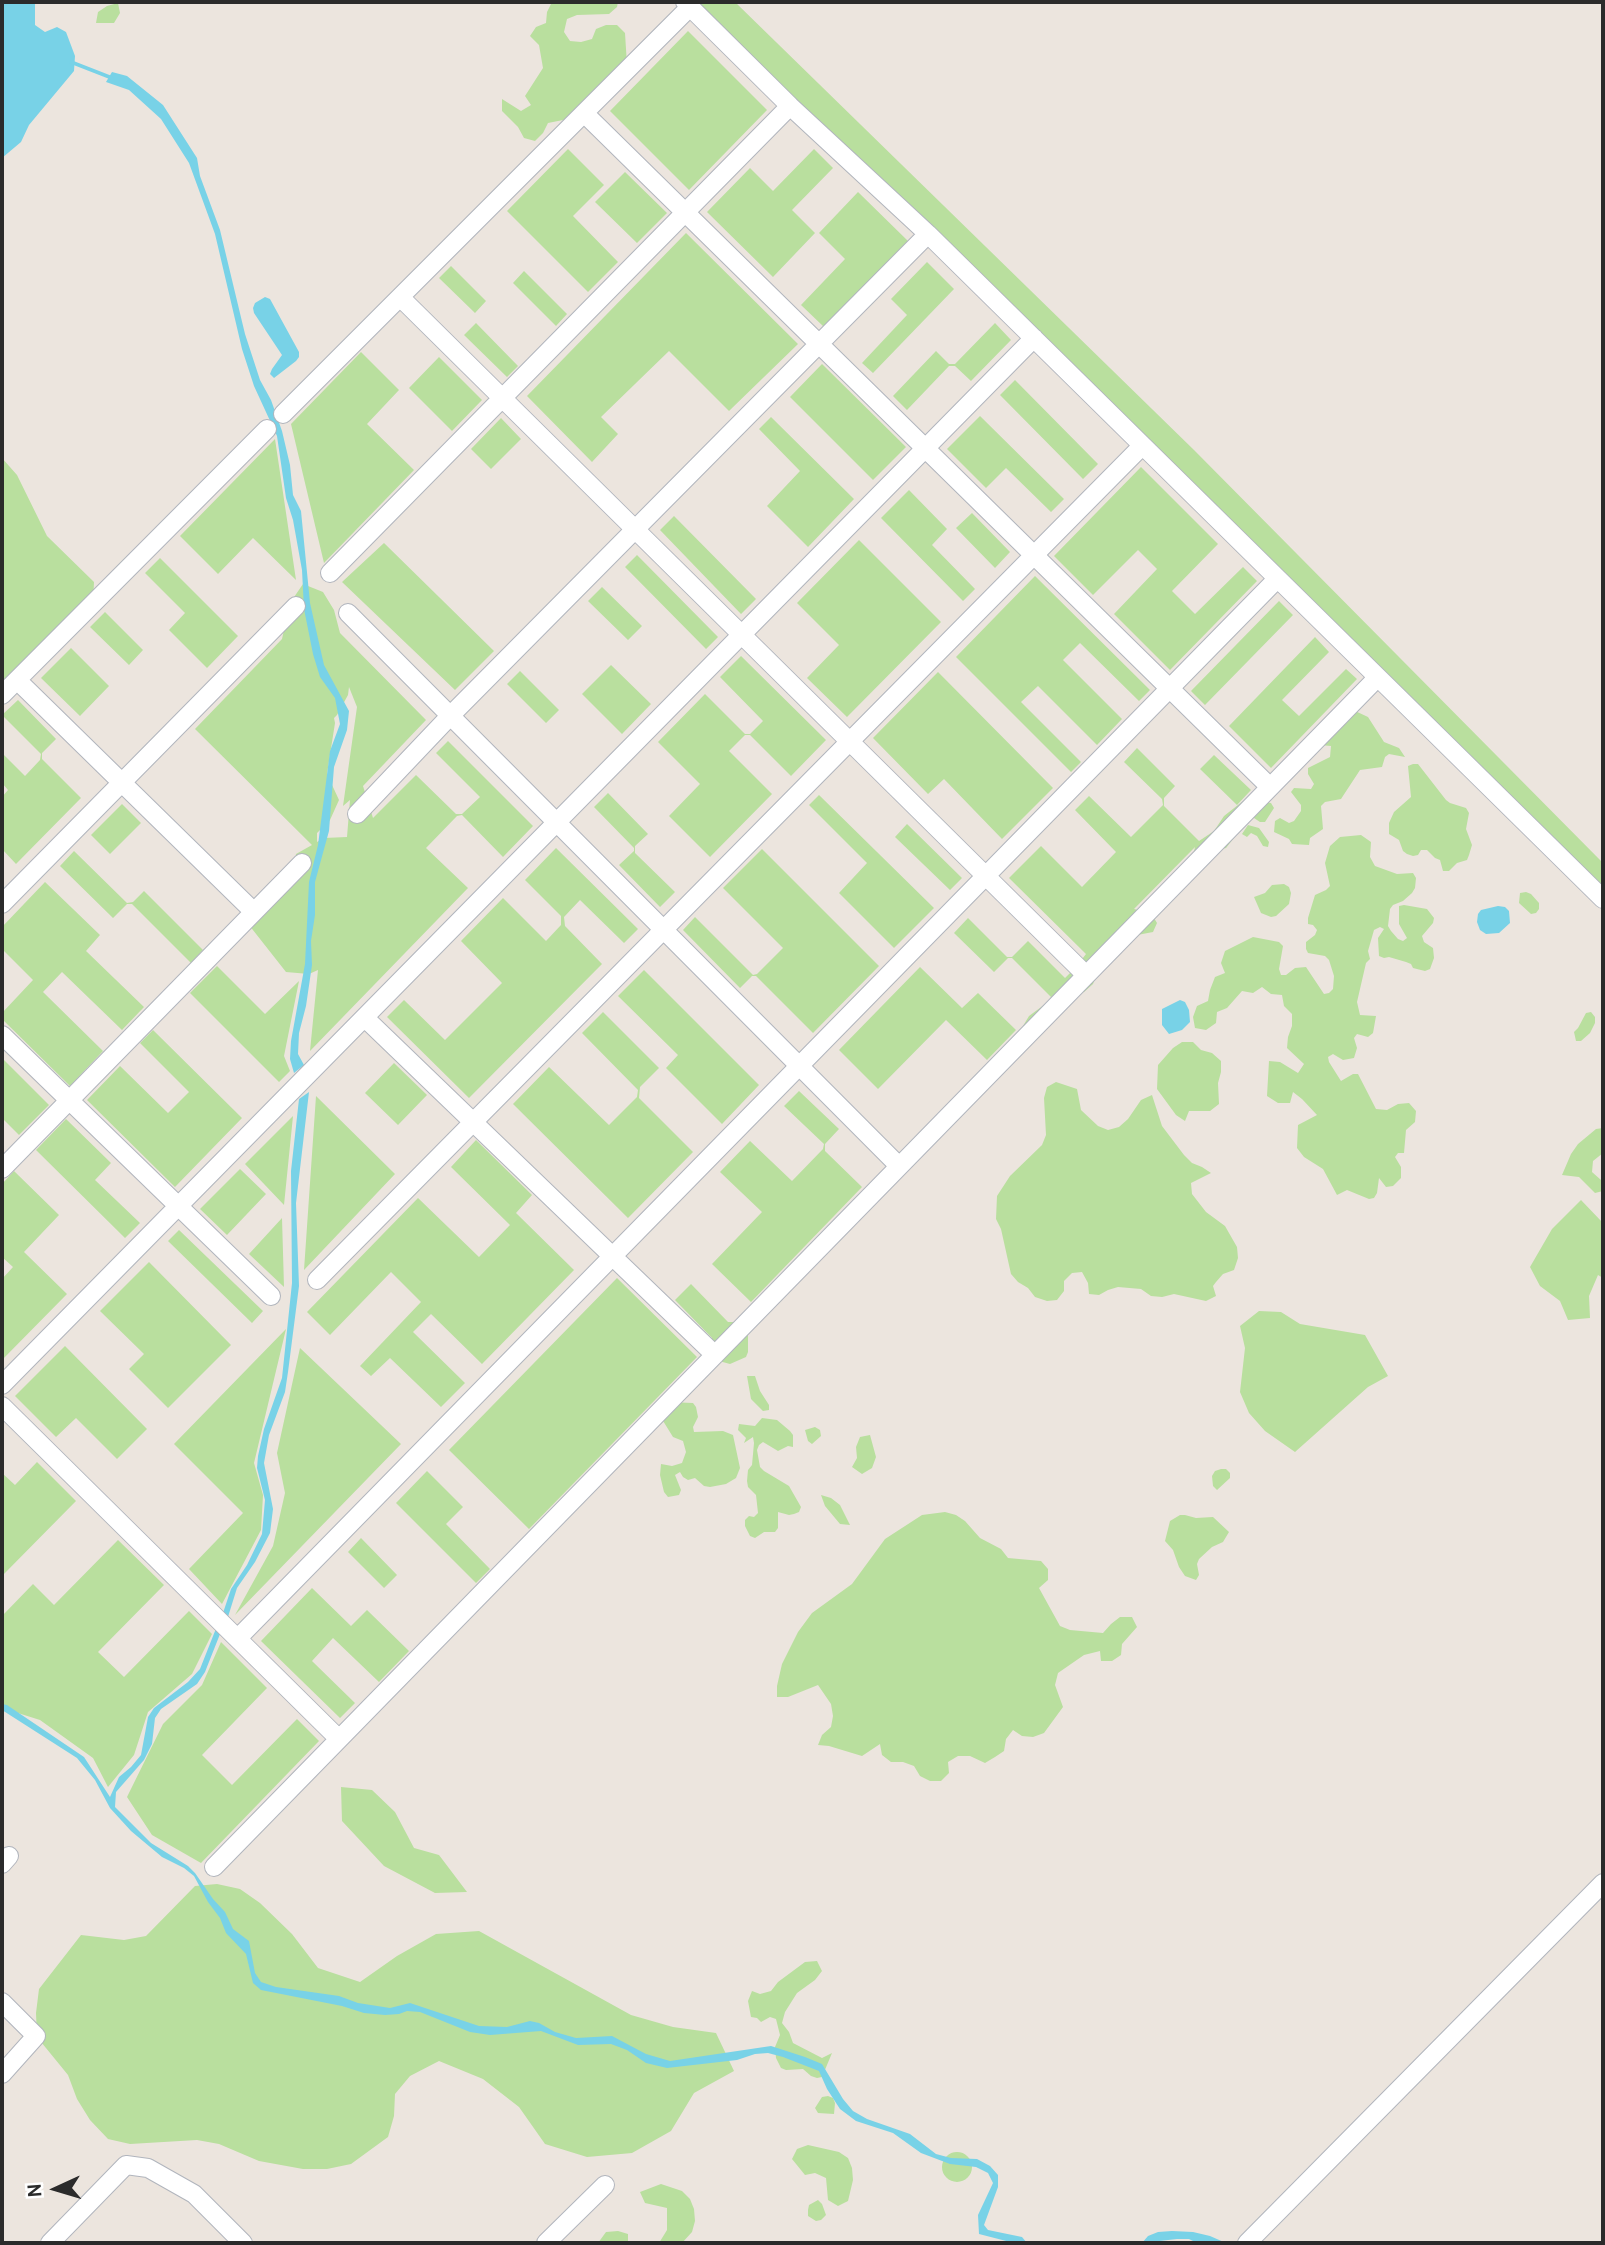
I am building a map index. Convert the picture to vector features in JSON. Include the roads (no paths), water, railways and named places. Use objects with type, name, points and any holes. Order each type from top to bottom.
[{"type":"street","points":[[283,414],[584,113],[687,4],[790,106],[928,234],[1603,899]]},
{"type":"street","points":[[330,573],[790,106]]},
{"type":"street","points":[[584,113],[1270,787]]},
{"type":"street","points":[[357,814],[634,529],[928,234]]},
{"type":"street","points":[[400,297],[1086,975]]},
{"type":"street","points":[[2,1385],[1034,338]]},
{"type":"street","points":[[2,695],[267,429]]},
{"type":"street","points":[[317,1280],[1142,446]]},
{"type":"street","points":[[227,1627],[612,1256],[1277,579]]},
{"type":"street","points":[[2,904],[296,606]]},
{"type":"street","points":[[348,613],[899,1166]]},
{"type":"street","points":[[214,1867],[1377,678]]},
{"type":"street","points":[[17,680],[254,912]]},
{"type":"street","points":[[2,1169],[302,863]]},
{"type":"street","points":[[365,1018],[715,1355]]},
{"type":"street","points":[[2,1035],[271,1296]]},
{"type":"street","points":[[2,1406],[339,1739]]},
{"type":"street","points":[[1247,2243],[1603,1883]]},
{"type":"street","points":[[2,2003],[36,2036],[2,2074]]},
{"type":"street","points":[[50,2243],[126,2165],[148,2168],[194,2194],[243,2243]]},
{"type":"street","points":[[546,2243],[605,2185]]},
{"type":"water","points":[[2,2],[35,2],[35,25],[45,32],[57,27],[66,32],[75,56],[74,71],[29,125],[21,142],[2,158]]},
{"type":"water","points":[[112,72],[127,76],[163,105],[197,158],[200,176],[220,230],[245,334],[260,380],[271,400],[282,431],[290,465],[293,495],[301,511],[310,603],[324,665],[349,711],[347,730],[334,767],[329,831],[315,882],[312,965],[299,1033],[298,1054],[304,1065],[294,1073],[290,1059],[291,1041],[305,964],[309,882],[318,845],[330,751],[340,724],[335,698],[320,677],[313,654],[304,609],[302,570],[286,498],[277,436],[254,386],[242,349],[215,234],[189,163],[161,119],[129,90],[106,82]]},
{"type":"water","points":[[265,297],[270,299],[299,352],[296,361],[274,378],[270,374],[282,355],[253,308],[255,303]]},
{"type":"water","points":[[1498,906],[1509,911],[1510,923],[1499,933],[1486,934],[1480,930],[1478,914],[1481,910]]},
{"type":"water","points":[[1180,1000],[1185,1002],[1189,1010],[1190,1022],[1182,1030],[1169,1034],[1162,1025],[1162,1009]]},
{"type":"water","points":[[309,1092],[296,1203],[299,1286],[285,1392],[269,1435],[264,1463],[273,1509],[270,1533],[237,1588],[227,1620],[222,1616],[231,1589],[247,1565],[262,1534],[265,1500],[257,1468],[258,1456],[264,1429],[282,1378],[292,1283],[291,1171],[299,1099]]},
{"type":"water","points":[[217,1626],[222,1629],[205,1672],[197,1684],[161,1709],[155,1718],[152,1744],[144,1760],[116,1792],[115,1807],[151,1843],[195,1873],[225,1912],[233,1929],[249,1941],[255,1973],[261,1982],[390,2008],[410,2003],[479,2026],[507,2027],[530,2021],[576,2038],[612,2036],[646,2054],[670,2061],[771,2046],[805,2057],[822,2064],[853,2111],[867,2119],[910,2134],[936,2154],[951,2158],[977,2159],[990,2166],[998,2175],[998,2187],[984,2225],[988,2230],[1022,2237],[1027,2243],[1014,2243],[979,2234],[978,2215],[993,2183],[988,2173],[976,2167],[950,2164],[921,2153],[893,2133],[856,2121],[840,2109],[819,2071],[783,2057],[768,2053],[755,2054],[737,2060],[667,2068],[646,2063],[627,2050],[611,2044],[578,2045],[541,2031],[490,2035],[470,2032],[420,2012],[407,2011],[385,2015],[364,2013],[261,1990],[253,1983],[246,1954],[226,1933],[220,1918],[194,1876],[162,1857],[131,1831],[110,1808],[95,1780],[77,1758],[2,1710],[2,1704],[7,1705],[84,1757],[110,1797],[119,1777],[141,1755],[148,1717],[154,1708],[188,1682],[200,1669]]},
{"type":"water","points":[[1158,2232],[1193,2232],[1226,2243],[1197,2243],[1189,2239],[1177,2239],[1142,2243],[1148,2236]]},
{"type":"waterway","points":[[71,62],[112,78]]}]
